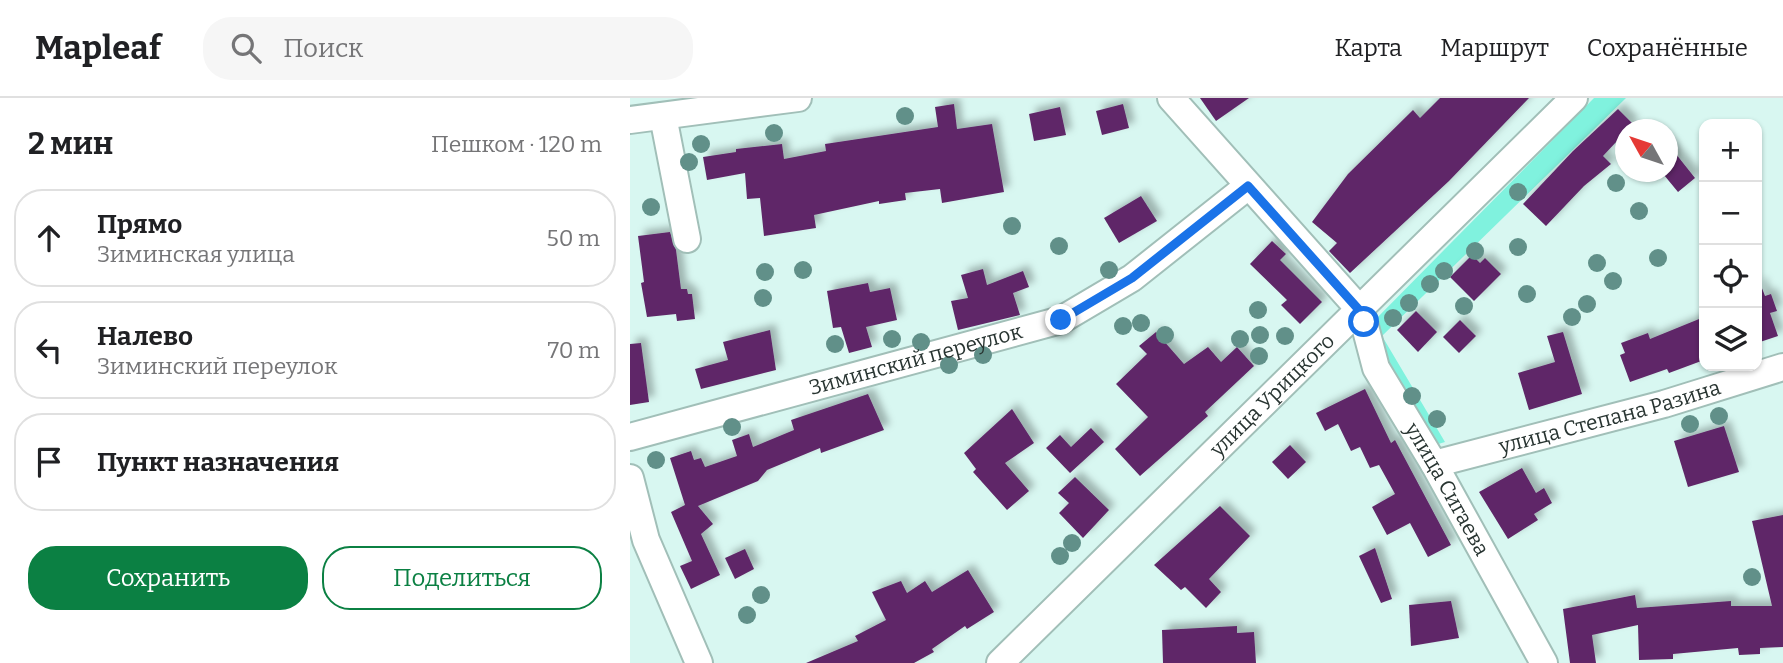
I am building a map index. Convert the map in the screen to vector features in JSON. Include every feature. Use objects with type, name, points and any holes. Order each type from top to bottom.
[{"type":"street","points":[[630,120],[798,98]]},
{"type":"street","points":[[1171,98],[1360,311]]},
{"type":"street","name":"улица Урицкого","points":[[1000,663],[1574,98]]},
{"type":"street","points":[[663,116],[687,239]]},
{"type":"street","name":"Зиминский переулок","points":[[630,437],[1061,320],[1132,278],[1248,186]]},
{"type":"street","name":"улица Сигаева","points":[[1360,311],[1376,368],[1434,464],[1544,663]]},
{"type":"street","name":"улица Степана Разина","points":[[1434,464],[1664,404],[1783,367]]},
{"type":"street","points":[[630,478],[646,540],[699,663]]},
{"type":"green space","points":[[1594,98],[1626,98],[1382,336],[1445,442],[1435,445],[1368,327]]},
{"type":"building","points":[[1200,98],[1249,98],[1216,121]]},
{"type":"building","points":[[1440,98],[1529,98],[1449,181],[1350,273],[1329,251],[1337,243],[1312,222],[1348,174],[1413,110],[1420,118]]},
{"type":"building","points":[[954,104],[957,129],[992,124],[1004,192],[942,203],[940,189],[905,193],[906,200],[879,204],[879,201],[814,215],[816,228],[764,236],[760,198],[747,199],[745,173],[707,180],[703,157],[736,152],[736,149],[782,144],[784,159],[826,151],[825,144],[938,127],[935,107]]},
{"type":"building","points":[[1123,104],[1129,128],[1102,135],[1096,111]]},
{"type":"building","points":[[1060,107],[1066,135],[1034,141],[1029,114]]},
{"type":"building","points":[[1618,109],[1628,119],[1615,119],[1615,143],[1603,156],[1611,164],[1584,186],[1546,226],[1523,204],[1573,151]]},
{"type":"building","points":[[1678,157],[1695,178],[1678,192],[1670,182],[1678,182]]},
{"type":"building","points":[[1141,196],[1157,221],[1119,243],[1104,218]]},
{"type":"building","points":[[670,232],[676,250],[681,289],[687,289],[688,294],[692,294],[695,319],[677,321],[676,314],[647,317],[641,283],[644,282],[638,236]]},
{"type":"building","points":[[1272,241],[1286,254],[1280,260],[1322,302],[1300,324],[1281,305],[1287,300],[1250,264]]},
{"type":"building","points":[[1472,255],[1480,263],[1485,258],[1501,274],[1474,301],[1450,277]]},
{"type":"building","points":[[983,269],[987,285],[1023,271],[1029,287],[1013,293],[1020,315],[958,330],[951,301],[968,298],[961,275]]},
{"type":"building","points":[[868,283],[870,292],[890,288],[897,320],[866,327],[872,347],[849,353],[841,327],[833,328],[827,291]]},
{"type":"building","points":[[1762,288],[1765,296],[1771,294],[1777,311],[1770,313],[1778,336],[1762,341]]},
{"type":"building","points":[[1416,311],[1437,332],[1418,352],[1397,330]]},
{"type":"building","points":[[1699,319],[1699,362],[1669,373],[1667,369],[1630,382],[1620,355],[1625,353],[1621,343],[1648,333],[1650,339]]},
{"type":"building","points":[[1460,320],[1476,336],[1459,353],[1443,337]]},
{"type":"building","points":[[770,330],[776,370],[701,389],[695,369],[728,360],[723,342]]},
{"type":"building","points":[[1156,332],[1184,364],[1208,347],[1221,362],[1237,347],[1254,366],[1205,412],[1208,416],[1140,476],[1115,449],[1148,417],[1116,384],[1147,354],[1139,346]]},
{"type":"building","points":[[1563,332],[1582,394],[1529,410],[1518,373],[1555,362],[1547,336]]},
{"type":"building","points":[[641,343],[649,402],[630,405],[630,344]]},
{"type":"building","points":[[1365,389],[1391,443],[1395,440],[1451,545],[1428,557],[1410,523],[1387,535],[1372,507],[1395,494],[1379,465],[1370,468],[1360,447],[1351,451],[1338,424],[1325,431],[1316,413]]},
{"type":"building","points":[[868,394],[884,430],[821,453],[820,448],[767,470],[758,481],[698,506],[713,524],[701,534],[720,575],[691,589],[680,566],[692,561],[671,512],[685,505],[670,458],[691,451],[694,460],[701,458],[705,467],[737,456],[732,440],[749,434],[753,447],[794,430],[791,420]]},
{"type":"building","points":[[1012,409],[1034,443],[1005,463],[1029,491],[1007,510],[973,472],[976,469],[964,453]]},
{"type":"building","points":[[1724,426],[1739,472],[1688,487],[1674,441]]},
{"type":"building","points":[[1091,428],[1104,442],[1070,473],[1046,448],[1060,435],[1071,447]]},
{"type":"building","points":[[1290,445],[1306,462],[1288,479],[1272,462]]},
{"type":"building","points":[[1522,468],[1536,493],[1544,488],[1552,503],[1534,514],[1538,520],[1508,539],[1479,492]]},
{"type":"building","points":[[1075,477],[1109,510],[1083,538],[1059,513],[1069,503],[1058,493]]},
{"type":"building","points":[[1220,506],[1250,536],[1209,579],[1221,592],[1206,608],[1185,587],[1181,590],[1154,565]]},
{"type":"building","points":[[1783,515],[1783,647],[1760,648],[1760,654],[1739,655],[1738,648],[1673,654],[1673,659],[1639,660],[1638,625],[1592,635],[1596,663],[1570,663],[1563,609],[1635,595],[1637,608],[1731,601],[1731,606],[1772,606],[1752,521]]},
{"type":"building","points":[[1375,548],[1392,599],[1381,603],[1359,556]]},
{"type":"building","points":[[745,549],[754,569],[735,579],[725,558]]},
{"type":"building","points":[[968,570],[994,612],[967,629],[965,626],[932,649],[934,652],[914,663],[806,663],[858,641],[855,636],[886,620],[872,592],[901,581],[907,593],[925,581],[932,592]]},
{"type":"building","points":[[1451,601],[1459,638],[1411,646],[1409,605]]},
{"type":"building","points":[[1237,626],[1237,633],[1254,632],[1256,663],[1163,663],[1162,630]]},
{"type":"route","points":[[1061,320],[1132,278],[1248,186],[1360,311],[1364,322]]}]
